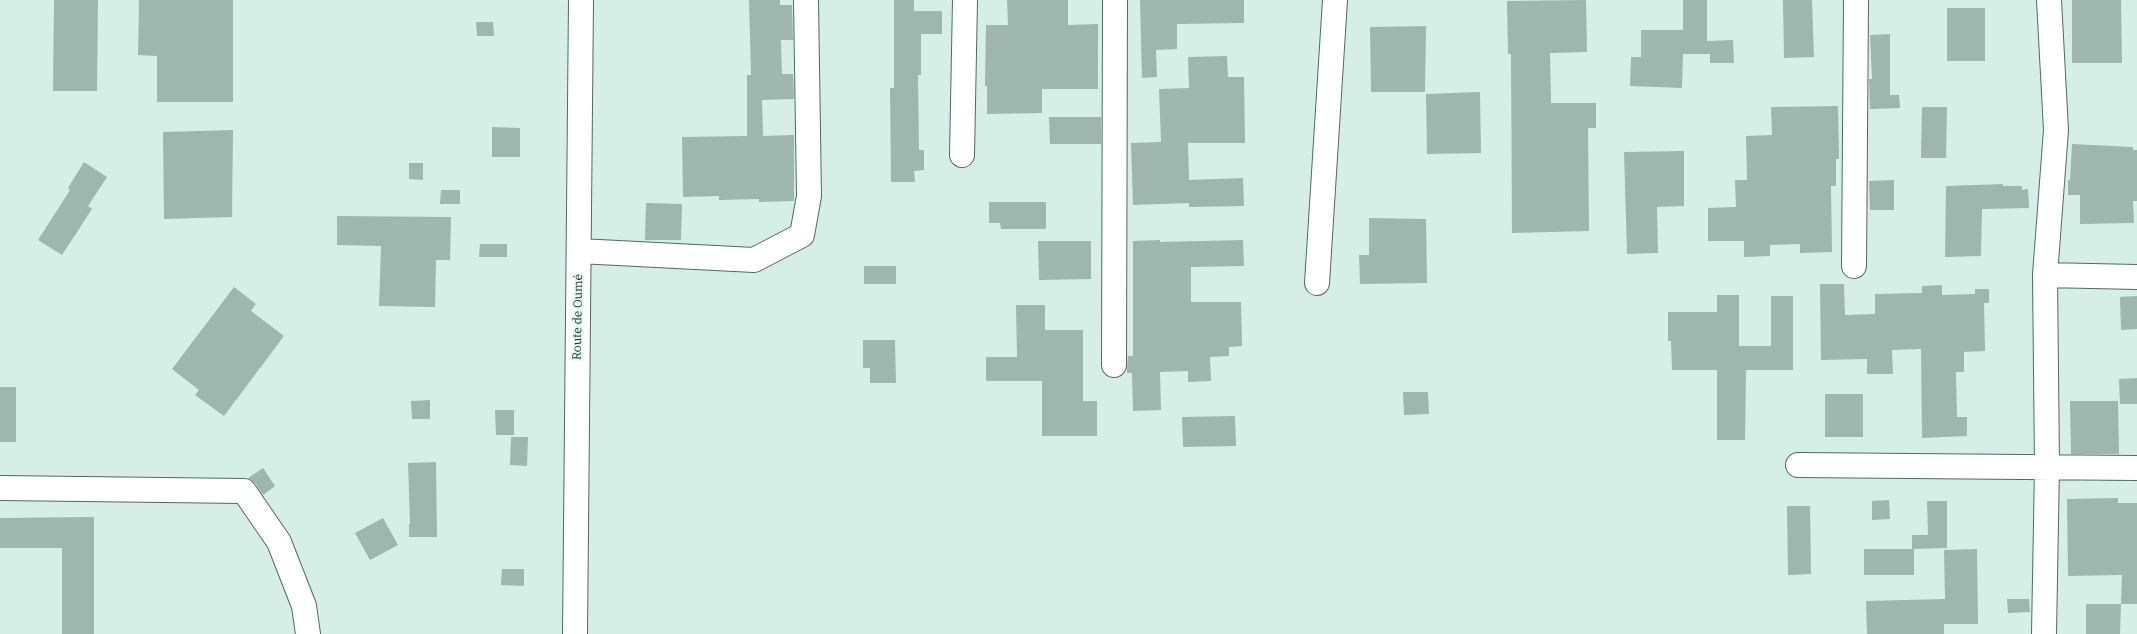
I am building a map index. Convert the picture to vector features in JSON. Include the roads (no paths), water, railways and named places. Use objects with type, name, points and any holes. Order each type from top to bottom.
[{"type":"street","name":"Route de Oumé","points":[[575,634],[581,0]]},
{"type":"street","points":[[579,250],[754,260],[802,235],[808,196],[806,0]]},
{"type":"street","points":[[962,155],[965,0]]},
{"type":"street","points":[[1114,365],[1115,0]]},
{"type":"street","points":[[1317,283],[1335,0]]},
{"type":"street","points":[[1854,266],[1856,0]]},
{"type":"street","points":[[2044,634],[2047,466],[2045,275],[2056,130],[2048,0]]},
{"type":"street","points":[[2045,275],[2137,277]]},
{"type":"street","points":[[1798,465],[2137,468]]},
{"type":"street","points":[[0,488],[244,491],[279,542],[304,606],[308,634]]}]
